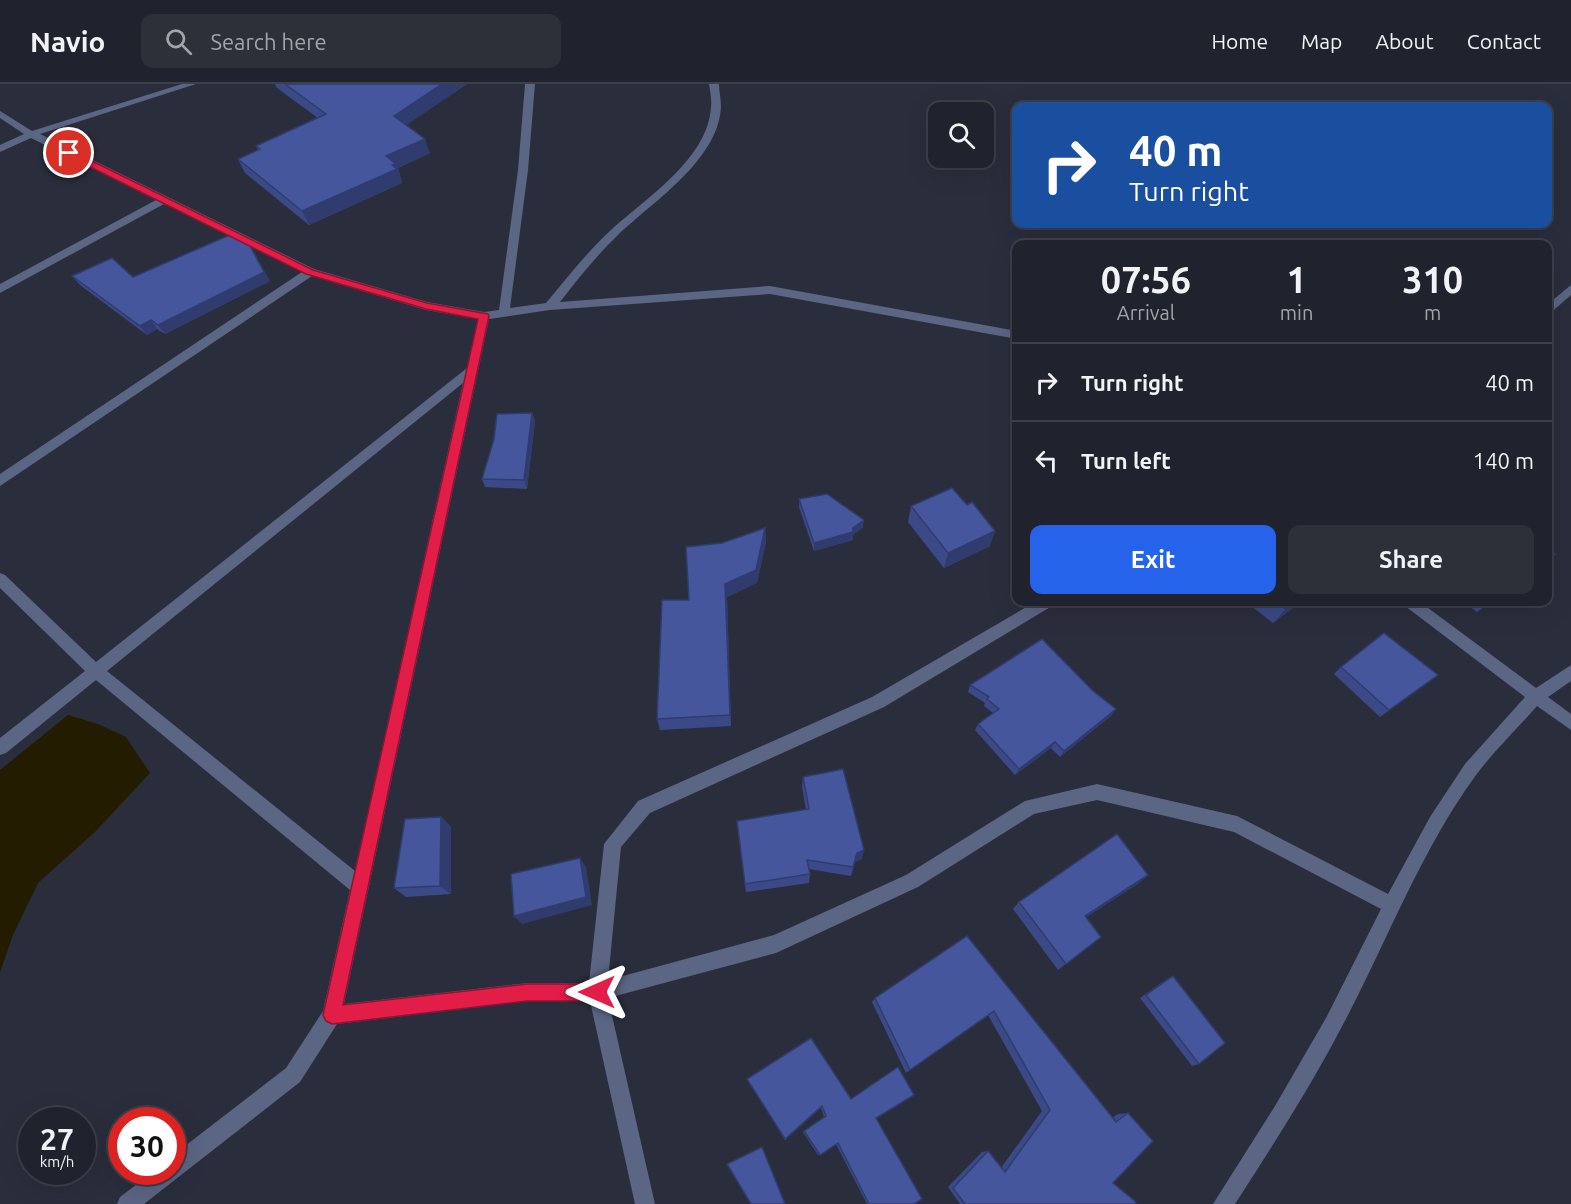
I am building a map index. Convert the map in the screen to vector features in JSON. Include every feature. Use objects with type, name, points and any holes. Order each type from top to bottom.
[{"type":"street","points":[[0,149],[31,134],[191,84]]},
{"type":"street","points":[[504,313],[523,170],[530,84]]},
{"type":"street","points":[[550,306],[614,233],[678,177],[708,136],[717,102],[714,84]]},
{"type":"street","points":[[0,114],[31,134],[310,272],[426,306],[484,316],[550,306],[770,290],[1012,334]]},
{"type":"street","points":[[0,289],[164,200]]},
{"type":"street","points":[[0,481],[310,272]]},
{"type":"street","points":[[1552,307],[1571,289]]},
{"type":"street","points":[[186,1157],[293,1075],[332,1015],[484,316]]},
{"type":"street","points":[[0,748],[473,369]]},
{"type":"street","points":[[0,579],[96,671],[359,886]]},
{"type":"street","points":[[645,1204],[597,992],[613,844],[644,807],[878,702],[1040,606]]},
{"type":"street","points":[[1415,606],[1571,723]]},
{"type":"street","points":[[1223,1204],[1282,1113],[1333,1025],[1392,905],[1436,823],[1470,769],[1535,697],[1571,672]]},
{"type":"street","points":[[332,1015],[527,992],[597,992],[776,944],[912,881],[1031,807],[1097,792],[1237,824],[1392,905]]},
{"type":"street","points":[[127,1204],[152,1185]]},
{"type":"shaded area","points":[[68,715],[98,724],[126,737],[150,773],[95,832],[38,883],[13,935],[0,972],[0,770]]},
{"type":"building","points":[[285,84],[442,84],[394,116],[425,139],[386,156],[396,164],[392,165],[397,169],[302,211],[238,159],[260,149],[256,146],[326,114]]},
{"type":"building","points":[[232,234],[249,244],[264,272],[158,325],[151,320],[140,326],[72,276],[112,258],[133,277]]},
{"type":"building","points":[[532,413],[524,480],[482,479],[494,439],[497,414]]},
{"type":"building","points":[[952,488],[967,505],[972,502],[995,531],[948,553],[911,506]]},
{"type":"building","points":[[827,494],[864,520],[853,528],[853,532],[814,543],[799,499]]},
{"type":"building","points":[[765,528],[756,570],[725,584],[730,715],[657,719],[662,600],[689,600],[686,547],[722,543]]},
{"type":"building","points":[[1384,633],[1438,675],[1389,710],[1341,667]]},
{"type":"building","points":[[1042,639],[1093,691],[1116,709],[1064,751],[1055,742],[1019,769],[978,724],[999,709],[987,699],[989,697],[970,685]]},
{"type":"building","points":[[843,769],[864,850],[857,853],[853,867],[807,860],[810,874],[745,884],[737,821],[809,809],[803,777]]},
{"type":"building","points":[[441,817],[440,886],[394,888],[405,819]]},
{"type":"building","points":[[1117,834],[1148,875],[1085,916],[1101,937],[1066,964],[1019,902]]},
{"type":"building","points":[[580,858],[586,897],[514,916],[511,874]]},
{"type":"building","points":[[967,936],[1116,1122],[1128,1113],[1153,1141],[1113,1183],[1136,1202],[1135,1204],[965,1204],[953,1188],[988,1151],[1005,1172],[1050,1110],[994,1011],[910,1070],[875,998]]},
{"type":"building","points":[[1173,976],[1225,1043],[1199,1064],[1146,995]]},
{"type":"building","points":[[811,1038],[851,1099],[898,1067],[914,1095],[876,1118],[922,1199],[914,1204],[869,1204],[838,1143],[820,1155],[804,1131],[826,1116],[822,1106],[785,1139],[747,1079]]},
{"type":"building","points":[[762,1147],[785,1204],[751,1204],[727,1164]]},
{"type":"route","points":[[69,153],[310,272],[426,306],[484,316],[332,1015],[527,992],[597,992]]}]
